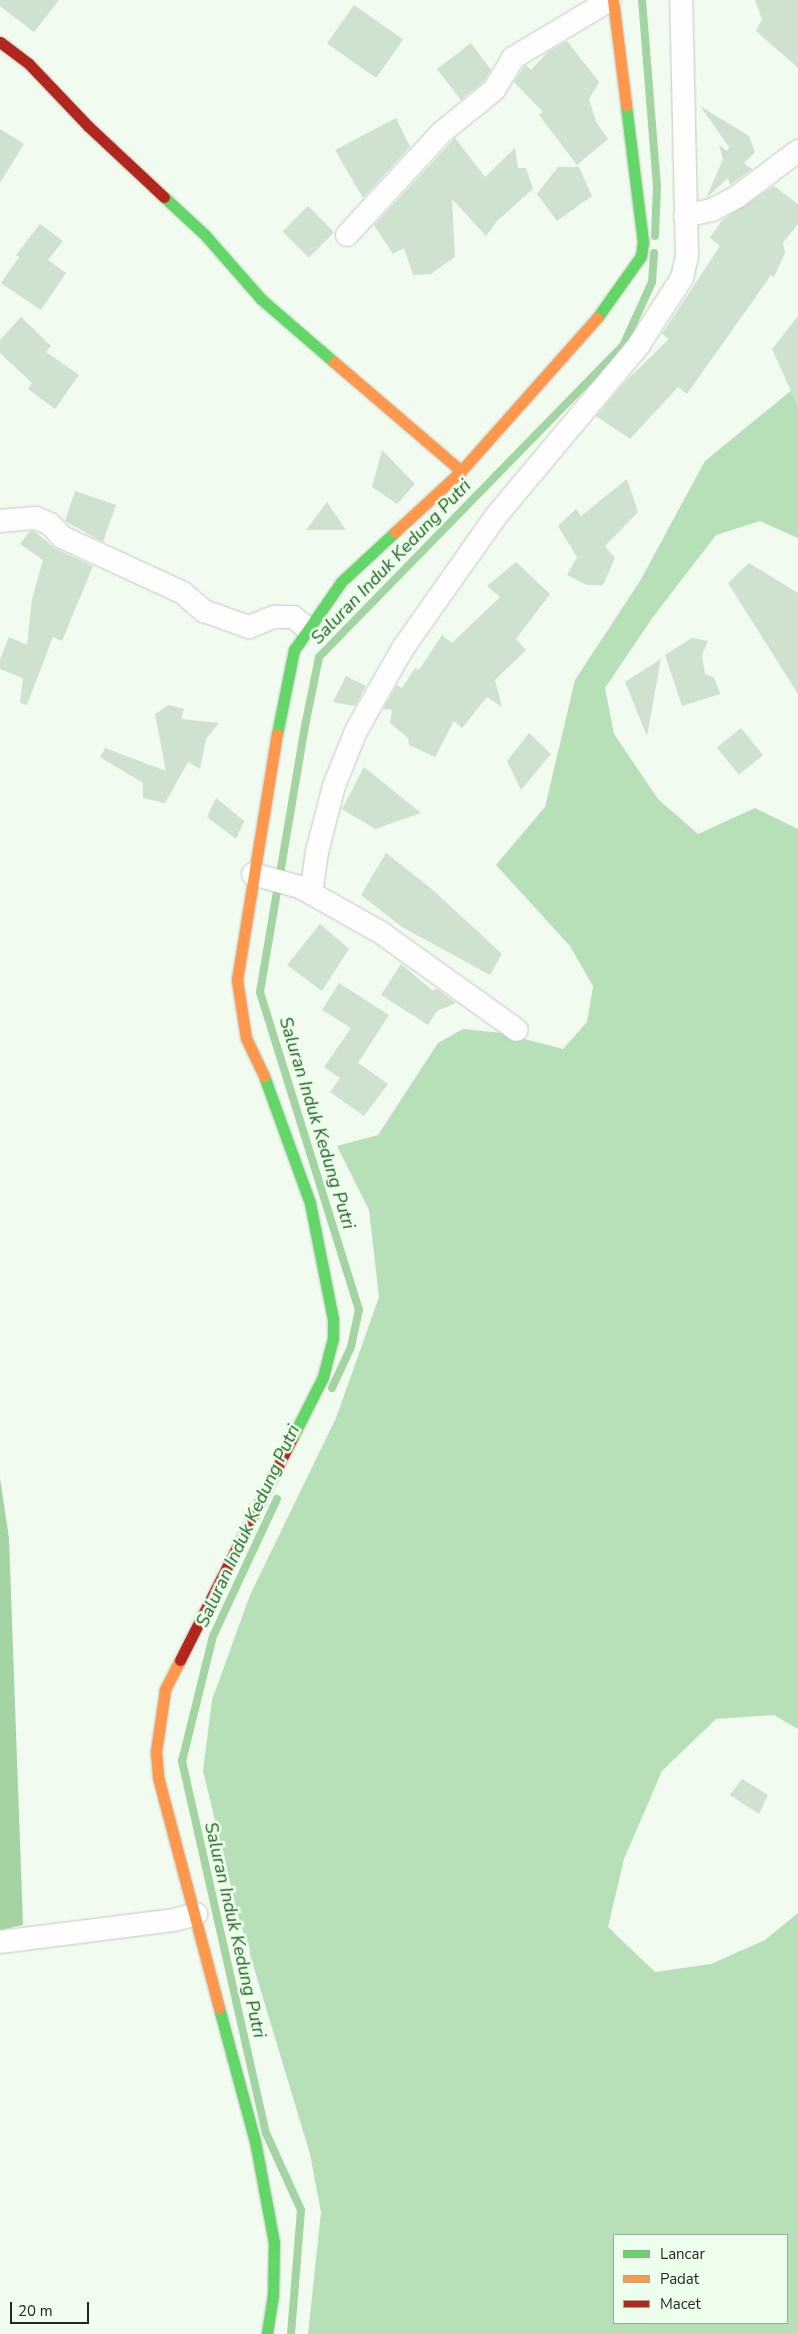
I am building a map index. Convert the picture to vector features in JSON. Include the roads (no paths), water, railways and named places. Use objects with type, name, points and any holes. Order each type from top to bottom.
[{"type":"street","points":[[267,2334],[273,2286],[274,2243],[268,2209],[254,2141],[229,2054],[196,1914],[158,1777],[156,1752],[165,1690],[323,1377],[333,1338],[331,1309],[310,1204],[266,1080],[246,1038],[240,1012],[237,980],[258,875],[292,658],[308,628],[341,582],[461,471],[608,305],[642,256],[643,242],[612,0],[513,58],[494,90],[441,133],[347,235]]},
{"type":"street","points":[[306,890],[334,786],[356,731],[403,648],[496,516],[638,346],[682,278],[687,256],[681,0]]},
{"type":"street","points":[[0,42],[29,64],[88,126],[205,235],[261,299],[461,471]]},
{"type":"street","points":[[685,216],[712,210],[738,196],[798,151]]},
{"type":"street","points":[[0,521],[36,518],[50,524],[62,537],[183,593],[204,611],[249,627],[274,617],[293,617],[308,628]]},
{"type":"street","points":[[258,875],[306,890],[380,932],[517,1030]]},
{"type":"street","points":[[0,1942],[56,1933],[146,1924],[196,1914]]},
{"type":"waterway","name":"Saluran Induk Kedung Putri","points":[[642,0],[657,185],[655,236]]},
{"type":"waterway","name":"Saluran Induk Kedung Putri","points":[[332,1388],[351,1347],[359,1310],[260,992],[305,726],[319,657],[623,346],[652,282],[654,253]]},
{"type":"waterway","name":"Saluran Induk Kedung Putri","points":[[277,1499],[213,1636],[182,1761],[266,2133],[301,2210],[291,2334]]}]
